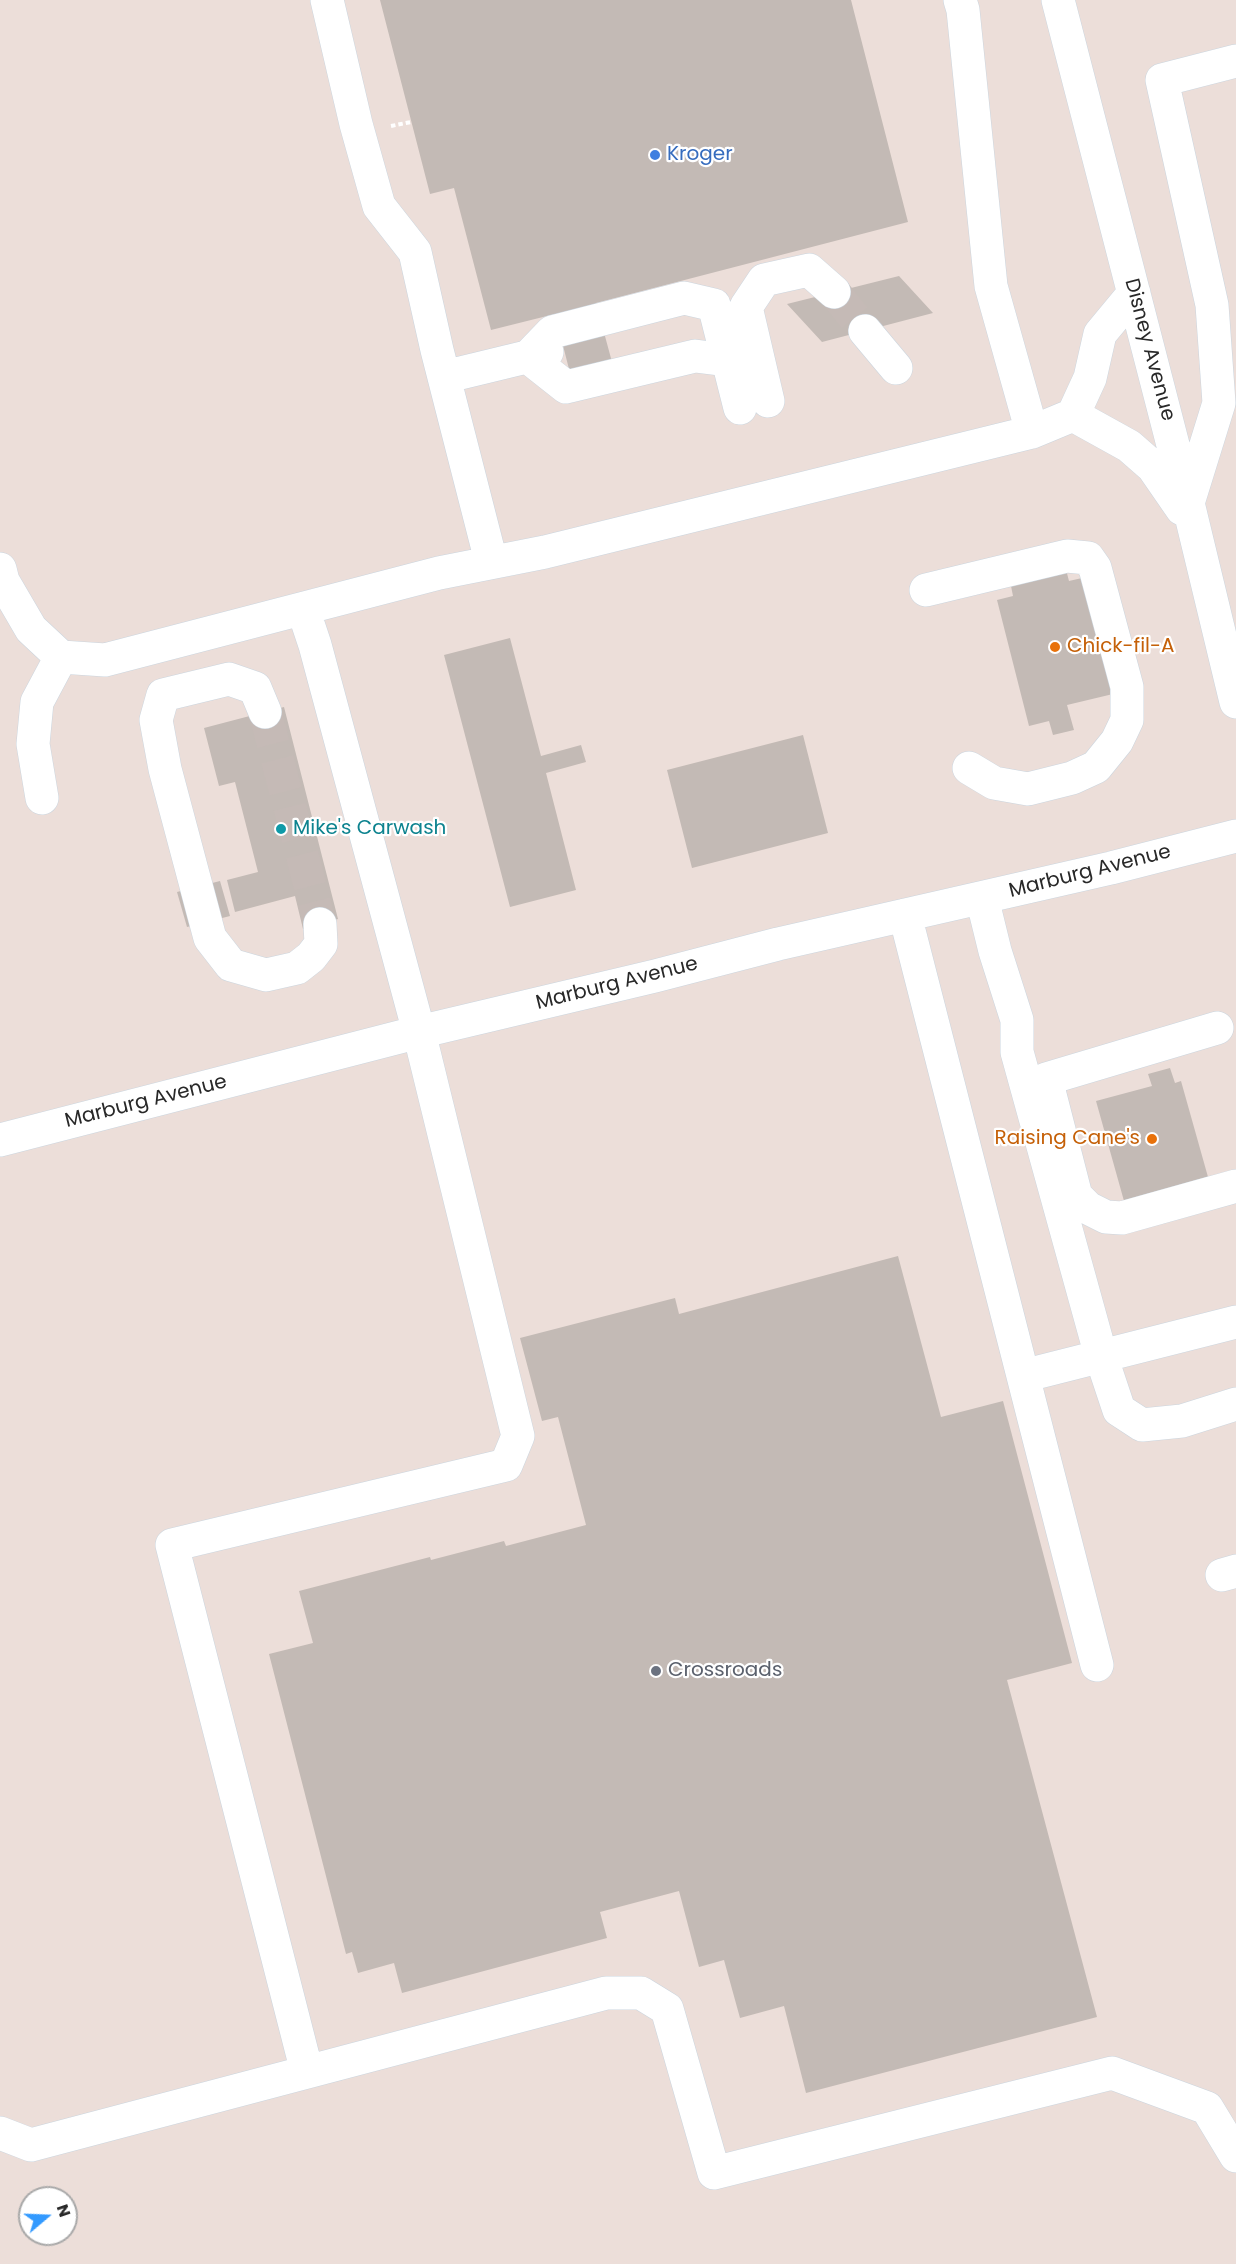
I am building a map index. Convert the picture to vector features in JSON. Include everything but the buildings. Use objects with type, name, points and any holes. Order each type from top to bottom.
[{"type":"street","points":[[327,0],[379,206],[415,252],[491,561]]},
{"type":"street","points":[[960,0],[963,10],[991,286],[1032,432]]},
{"type":"street","name":"Disney Avenue","points":[[1058,0],[1191,514],[1236,702]]},
{"type":"street","points":[[1191,514],[1219,403],[1212,305],[1162,80],[1236,61]]},
{"type":"street","points":[[444,377],[690,316],[721,339],[754,404],[746,307],[764,280],[809,270],[834,292]]},
{"type":"street","points":[[0,569],[3,581],[31,629],[61,657],[105,660],[491,561],[556,549],[1032,432],[1073,415],[1090,378],[1100,334],[1134,293]]},
{"type":"street","points":[[865,331],[896,368]]},
{"type":"street","points":[[528,357],[566,387],[695,356],[721,339]]},
{"type":"street","points":[[1073,415],[1129,446],[1153,467],[1191,514]]},
{"type":"street","points":[[926,590],[1067,556],[1088,558],[1095,568],[1126,687],[1126,720],[1117,741],[1096,766],[1088,771],[1072,778],[1028,789],[994,783],[969,768]]},
{"type":"street","points":[[303,609],[315,645],[419,1032],[518,1436],[506,1465],[172,1545],[308,2072]]},
{"type":"street","points":[[42,798],[33,744],[37,702],[61,657]]},
{"type":"street","points":[[265,712],[255,688],[229,679],[163,695],[156,720],[165,769],[210,938],[231,965],[266,975],[297,968],[311,957],[321,944],[320,924]]},
{"type":"street","name":"Marburg Avenue","points":[[0,1140],[419,1032],[778,944],[1111,868],[1236,836]]},
{"type":"street","points":[[982,898],[994,951],[1017,1020],[1017,1052],[1071,1251],[1119,1410],[1142,1425],[1182,1421],[1236,1404]]},
{"type":"street","points":[[905,915],[1097,1665]]},
{"type":"street","points":[[1217,1028],[1046,1080],[1076,1196],[1088,1209],[1106,1217],[1122,1218],[1236,1186]]},
{"type":"street","points":[[1023,1376],[1236,1322]]},
{"type":"street","points":[[0,2133],[31,2145],[606,1993],[641,1993],[667,2009],[714,2173],[1112,2073],[1207,2108],[1236,2156]]},
{"type":"path","points":[[388,127],[411,122]]},
{"type":"tunnel","points":[[834,292],[865,331]]},
{"type":"tunnel","points":[[265,712],[320,924]]},
{"type":"place","name":"Kroger","points":[[655,155]]},
{"type":"place","name":"Chick-fil-A","points":[[1055,647]]},
{"type":"place","name":"Mike's Carwash","points":[[281,829]]},
{"type":"place","name":"Raising Cane's","points":[[1152,1139]]},
{"type":"place","name":"Crossroads","points":[[656,1671]]}]
